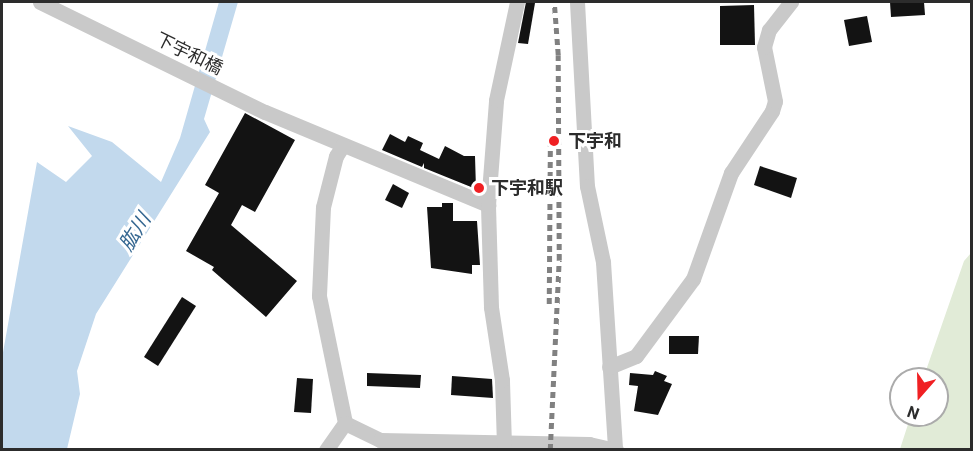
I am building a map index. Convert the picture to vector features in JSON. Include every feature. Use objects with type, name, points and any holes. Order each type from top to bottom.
[{"type":"street","name":"下宇和橋","points":[[40,2],[97,32],[265,112],[488,205]]},
{"type":"street","points":[[504,445],[502,380],[491,307],[488,205],[496,100],[516,2]]},
{"type":"street","points":[[345,423],[380,440],[504,445],[589,444],[616,449],[603,262],[587,186],[576,2]]},
{"type":"street","points":[[609,367],[636,356],[693,279],[731,173],[772,111],[775,101],[764,47],[769,30],[791,2]]},
{"type":"street","points":[[326,450],[345,423],[319,296],[322,207],[336,156],[343,145]]},
{"type":"green space","points":[[971,253],[971,449],[900,449],[907,427],[949,427],[949,367],[927,367],[964,261]]},
{"type":"water","name":"肱川","points":[[219,2],[238,2],[204,119],[210,132],[96,314],[77,371],[80,394],[67,449],[2,449],[2,358],[37,162],[66,182],[92,156],[68,126],[112,142],[161,182],[180,138]]},
{"type":"building","points":[[526,2],[535,3],[528,44],[518,43]]},
{"type":"building","points":[[890,2],[924,2],[925,15],[891,17]]},
{"type":"building","points":[[754,5],[755,45],[720,45],[720,6]]},
{"type":"building","points":[[867,16],[872,42],[849,46],[844,20]]},
{"type":"building","points":[[245,113],[295,140],[255,212],[242,205],[231,225],[297,281],[266,317],[212,270],[214,267],[186,251],[219,193],[205,185]]},
{"type":"building","points":[[390,134],[405,142],[408,136],[423,143],[420,150],[439,159],[445,146],[464,156],[475,156],[476,189],[424,168],[424,163],[422,167],[382,150]]},
{"type":"building","points":[[760,166],[797,178],[791,198],[754,185]]},
{"type":"building","points":[[393,184],[409,193],[402,208],[385,200]]},
{"type":"building","points":[[442,203],[453,203],[453,221],[477,221],[480,265],[472,265],[472,274],[431,268],[427,207],[442,207]]},
{"type":"building","points":[[182,297],[196,306],[158,366],[144,357]]},
{"type":"building","points":[[669,336],[699,336],[698,354],[669,354]]},
{"type":"building","points":[[655,371],[667,376],[664,381],[672,384],[658,415],[634,411],[638,386],[629,385],[630,373],[653,375]]},
{"type":"building","points":[[367,373],[421,375],[420,388],[367,386]]},
{"type":"building","points":[[452,376],[492,379],[493,398],[451,395]]},
{"type":"building","points":[[297,378],[313,379],[311,413],[294,412]]},
{"type":"railway","points":[[550,450],[559,260],[558,55],[554,2]]},
{"type":"railway","points":[[549,304],[550,143]]},
{"type":"place","name":"下宇和","points":[[554,141]]},
{"type":"place","name":"下宇和駅","points":[[479,188]]}]
